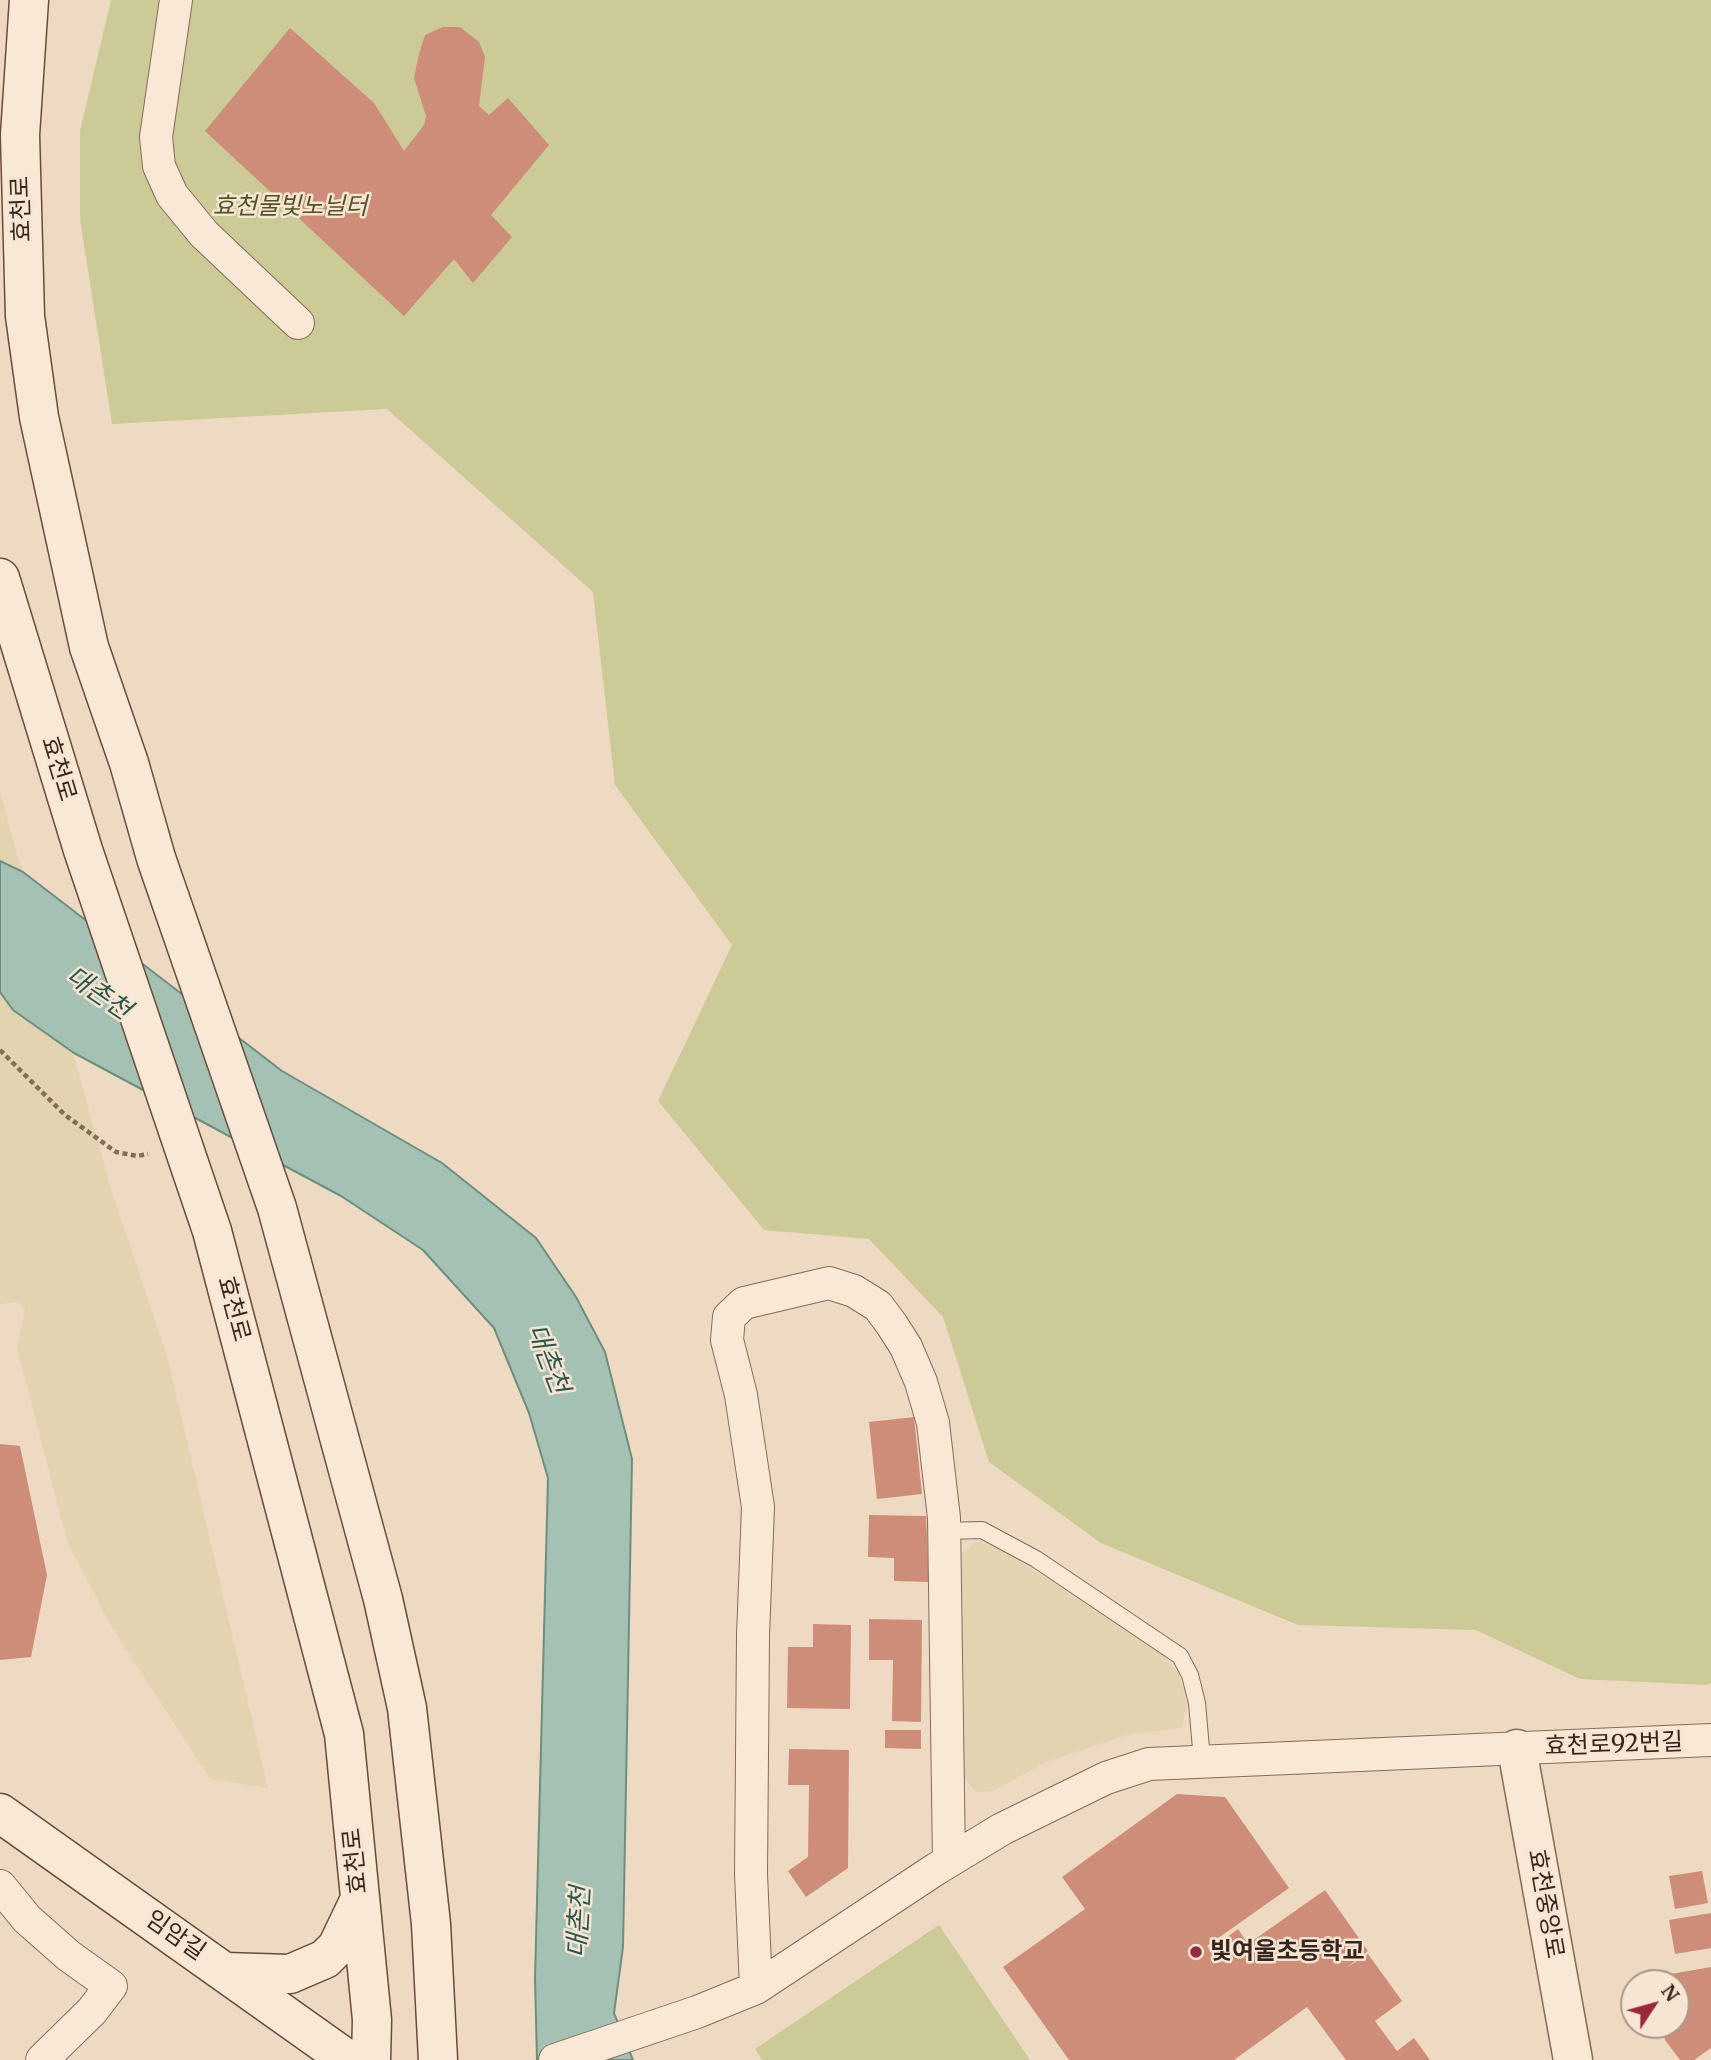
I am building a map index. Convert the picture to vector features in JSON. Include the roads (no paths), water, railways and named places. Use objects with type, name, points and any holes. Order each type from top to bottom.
[{"type":"main road","name":"효천로","points":[[29,0],[20,135],[25,316],[39,417],[89,647],[185,944],[277,1208],[383,1599],[407,1708],[431,1924],[438,2060]]},
{"type":"main road","name":"효천로","points":[[0,578],[83,850],[212,1231],[344,1734],[372,2020],[371,2060]]},
{"type":"main road","name":"효천중앙로","points":[[1517,1749],[1573,2060]]},
{"type":"main road","name":"임암길","points":[[0,1813],[348,2060]]},
{"type":"main road","points":[[225,1972],[290,1974],[325,1959],[337,1947],[360,1899]]},
{"type":"street","points":[[176,0],[156,137],[159,166],[172,195],[204,234],[298,323]]},
{"type":"street","points":[[756,1988],[751,1874],[753,1636],[758,1507],[741,1395],[727,1340],[729,1317],[744,1303],[829,1283],[853,1291],[878,1306],[906,1347],[924,1392],[933,1423],[944,1531],[949,1861]]},
{"type":"street","name":"효천로92번길","points":[[555,2060],[697,2012],[756,1988],[1002,1829],[1106,1778],[1149,1764],[1711,1741]]},
{"type":"street","points":[[0,1886],[27,1919],[69,1956],[111,1986],[92,2011],[42,2060]]},
{"type":"lane","points":[[944,1531],[982,1530],[1036,1559],[1180,1656],[1190,1675],[1197,1703],[1202,1760]]},
{"type":"water","name":"대촌천","points":[[0,861],[23,872],[282,1071],[442,1163],[536,1238],[576,1297],[605,1352],[632,1459],[623,1947],[614,2013],[633,2060],[537,2060],[535,1978],[548,1478],[529,1413],[494,1328],[423,1250],[341,1196],[74,1053],[13,1010],[0,992]]},
{"type":"place","name":"빛여울초등학교","points":[[1196,1952]]},
{"type":"park label","name":"효천물빛노닐터","points":[[290,207]]}]
